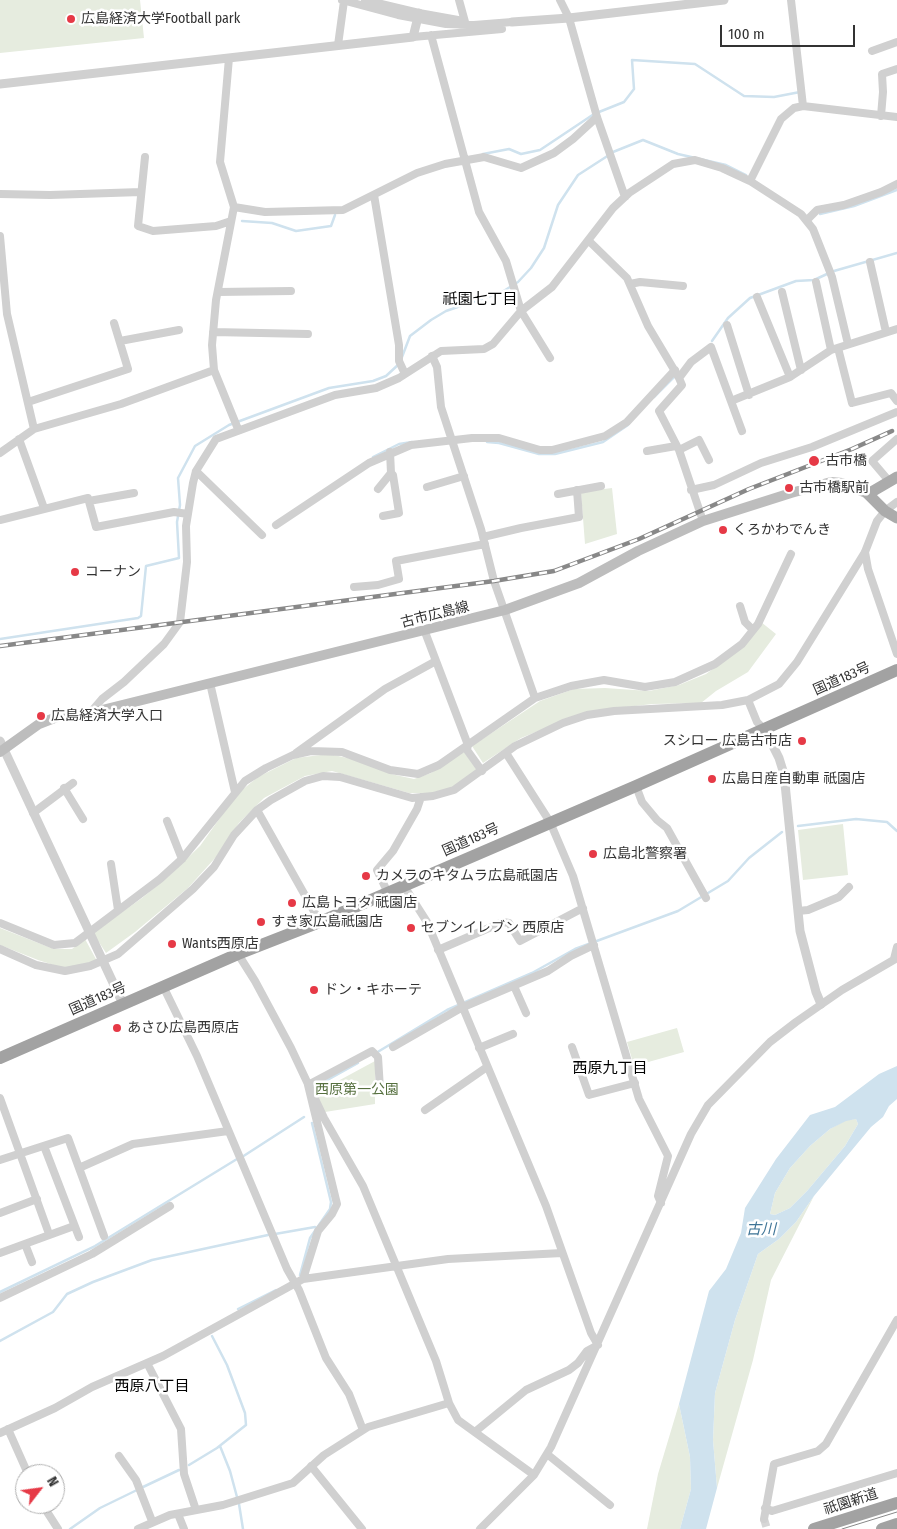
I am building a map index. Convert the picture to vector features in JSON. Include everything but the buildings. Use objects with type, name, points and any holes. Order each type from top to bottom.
[{"type":"highway","name":"国道183号","points":[[0,1058],[163,986],[320,922],[636,786],[897,670]]},
{"type":"highway","name":"祇園新道","points":[[814,1529],[897,1503]]},
{"type":"highway","points":[[882,1529],[897,1524]]},
{"type":"main road","points":[[893,479],[868,494],[885,511],[897,518]]},
{"type":"main road","name":"古市広島線","points":[[1,747],[39,724],[56,717],[90,713],[425,632],[505,610],[579,583],[638,551],[703,521],[831,482],[842,483],[868,494]]},
{"type":"street","points":[[365,0],[418,16]]},
{"type":"street","points":[[459,0],[466,25]]},
{"type":"street","points":[[560,0],[569,18],[597,116],[625,197]]},
{"type":"street","points":[[0,84],[431,35],[466,25],[569,18],[724,0]]},
{"type":"street","points":[[791,0],[803,106]]},
{"type":"street","points":[[338,45],[343,1],[466,25],[502,29]]},
{"type":"street","points":[[413,37],[418,16]]},
{"type":"street","points":[[431,35],[479,212],[506,261],[521,311],[550,358]]},
{"type":"street","points":[[872,50],[897,42]]},
{"type":"street","points":[[229,58],[220,162],[234,208],[218,292],[212,345],[214,370],[238,430]]},
{"type":"street","points":[[881,116],[882,74],[897,69]]},
{"type":"street","points":[[750,181],[781,119],[794,108],[803,106],[897,117]]},
{"type":"street","points":[[234,208],[266,212],[342,210],[417,173],[464,160],[484,156],[511,167],[530,166],[573,139],[597,116]]},
{"type":"street","points":[[144,157],[138,226],[153,231],[216,226],[231,221]]},
{"type":"street","points":[[90,713],[102,699],[124,682],[164,644],[180,622],[187,562],[186,526],[196,471],[216,439],[335,395],[376,388],[405,374],[441,351],[484,350],[504,333],[521,311],[552,287],[613,208],[625,197],[673,164],[695,160],[722,168],[750,181],[786,202],[807,220],[832,277],[848,344]]},
{"type":"street","points":[[807,220],[817,210],[844,205],[881,192],[897,184]]},
{"type":"street","points":[[0,194],[50,195],[141,192]]},
{"type":"street","points":[[374,195],[399,345],[398,361],[405,374]]},
{"type":"street","points":[[0,241],[7,314],[34,429]]},
{"type":"street","points":[[589,241],[599,249],[630,284],[648,326],[682,385],[659,411],[678,448],[703,521]]},
{"type":"street","points":[[870,262],[886,332]]},
{"type":"street","points":[[630,284],[640,282],[683,286]]},
{"type":"street","points":[[816,282],[852,402],[891,393],[897,401]]},
{"type":"street","points":[[218,292],[291,291]]},
{"type":"street","points":[[782,292],[801,370]]},
{"type":"street","points":[[757,297],[790,377]]},
{"type":"street","points":[[28,402],[128,369],[114,323]]},
{"type":"street","points":[[727,325],[749,395]]},
{"type":"street","points":[[731,401],[790,377],[835,349],[897,329]]},
{"type":"street","points":[[120,341],[179,330]]},
{"type":"street","points":[[213,332],[308,334]]},
{"type":"street","points":[[276,525],[369,463],[390,452],[411,445],[472,438],[499,438],[540,450],[552,450],[605,436],[627,422],[677,374],[711,347],[742,431]]},
{"type":"street","points":[[432,356],[437,367],[441,407],[484,540],[500,604],[505,610],[535,698]]},
{"type":"street","points":[[0,453],[34,429],[121,404],[214,370]]},
{"type":"street","points":[[691,490],[714,485],[762,463],[812,447],[897,412]]},
{"type":"street","points":[[893,479],[872,460],[897,438]]},
{"type":"street","points":[[19,439],[44,508]]},
{"type":"street","points":[[647,451],[678,448],[699,440],[709,460]]},
{"type":"street","points":[[383,516],[399,513],[394,475],[391,473],[390,452]]},
{"type":"street","points":[[196,471],[262,535]]},
{"type":"street","points":[[378,489],[391,473]]},
{"type":"street","points":[[427,487],[464,476]]},
{"type":"street","points":[[558,494],[601,486]]},
{"type":"street","points":[[354,587],[378,585],[399,579],[396,561],[484,540],[521,528],[579,517],[577,490]]},
{"type":"street","points":[[0,520],[88,498],[89,501],[134,493]]},
{"type":"street","points":[[89,501],[96,527],[174,512],[188,514]]},
{"type":"street","points":[[0,949],[36,965],[65,971],[104,962],[118,954],[193,889],[214,867],[234,835],[256,810],[305,781],[323,776],[340,777],[412,798],[421,797],[454,790],[515,746],[564,723],[587,715],[614,711],[722,705],[748,700],[779,684],[798,662],[865,552],[877,521],[885,511],[897,502]]},
{"type":"street","points":[[865,552],[868,569],[897,654]]},
{"type":"street","points":[[293,755],[311,751],[342,752],[390,770],[418,774],[439,765],[535,698],[571,686],[604,680],[645,687],[675,682],[715,664],[742,644],[753,630],[791,554]]},
{"type":"street","points":[[740,606],[741,616],[753,630]]},
{"type":"street","points":[[425,632],[468,745],[467,750],[482,771]]},
{"type":"street","points":[[0,923],[54,945],[75,943],[160,879],[182,859],[245,781],[293,755],[385,689],[436,661]]},
{"type":"street","points":[[210,683],[235,792]]},
{"type":"street","points":[[748,700],[757,722],[765,730],[780,758],[784,774],[798,911],[804,948],[821,1004]]},
{"type":"street","points":[[1,747],[34,813],[123,1004]]},
{"type":"street","points":[[506,753],[550,822],[573,876],[635,1083],[649,1123],[668,1156],[658,1196],[661,1203]]},
{"type":"street","points":[[34,813],[64,788],[73,783]]},
{"type":"street","points":[[636,786],[642,802],[657,820],[667,828],[704,896]]},
{"type":"street","points":[[64,788],[82,819]]},
{"type":"street","points":[[388,893],[377,870],[403,834],[417,809],[421,797]]},
{"type":"street","points":[[256,810],[320,922]]},
{"type":"street","points":[[167,821],[182,859]]},
{"type":"street","points":[[111,864],[118,910]]},
{"type":"street","points":[[404,886],[427,922],[478,1048],[546,1206],[591,1333],[598,1345]]},
{"type":"street","points":[[798,911],[808,910],[839,897],[849,887]]},
{"type":"street","points":[[438,950],[503,922],[509,923],[520,941],[583,908]]},
{"type":"street","points":[[393,1047],[460,1004],[514,986],[548,971],[593,942]]},
{"type":"street","points":[[480,1529],[534,1475],[547,1454],[598,1345],[691,1134],[708,1105],[770,1042],[821,1004],[896,959],[897,947]]},
{"type":"street","points":[[238,954],[288,1043],[308,1085],[363,1186],[436,1361],[449,1403],[458,1420],[534,1475]]},
{"type":"street","points":[[163,986],[196,1056],[326,1358],[349,1394],[363,1430]]},
{"type":"street","points":[[514,986],[526,1013]]},
{"type":"street","points":[[478,1048],[513,1034]]},
{"type":"street","points":[[572,1047],[590,1095],[635,1083]]},
{"type":"street","points":[[308,1085],[375,1054],[380,1089]]},
{"type":"street","points":[[425,1110],[487,1067]]},
{"type":"street","points":[[303,1279],[318,1231],[332,1214],[337,1204],[308,1085]]},
{"type":"street","points":[[0,1098],[50,1234]]},
{"type":"street","points":[[79,1168],[133,1144],[228,1131]]},
{"type":"street","points":[[0,1160],[68,1138],[104,1236]]},
{"type":"street","points":[[44,1146],[78,1237]]},
{"type":"street","points":[[0,1213],[37,1199]]},
{"type":"street","points":[[0,1298],[92,1254],[170,1206]]},
{"type":"street","points":[[0,1253],[74,1226]]},
{"type":"street","points":[[25,1244],[32,1262]]},
{"type":"street","points":[[0,1434],[55,1408],[92,1387],[164,1356],[303,1279],[448,1260],[562,1253]]},
{"type":"street","points":[[764,1519],[774,1464],[818,1451],[826,1444],[897,1320]]},
{"type":"street","points":[[476,1432],[526,1390],[569,1370],[578,1363],[587,1351],[598,1345]]},
{"type":"street","points":[[147,1363],[181,1429],[184,1474],[196,1510]]},
{"type":"street","points":[[138,1529],[152,1521],[223,1505],[293,1483],[324,1455],[363,1430],[382,1422],[449,1403]]},
{"type":"street","points":[[8,1429],[24,1464]]},
{"type":"street","points":[[547,1454],[610,1505]]},
{"type":"street","points":[[119,1456],[136,1480],[152,1521]]},
{"type":"street","points":[[311,1466],[362,1529]]},
{"type":"street","points":[[765,1508],[772,1511],[897,1474]]},
{"type":"street","points":[[48,1514],[58,1529]]},
{"type":"street","points":[[178,1514],[184,1529]]},
{"type":"green space","name":"広島経済大学Football park","points":[[0,0],[140,0],[144,38],[0,53]]},
{"type":"green space","points":[[612,488],[617,534],[585,544],[581,492]]},
{"type":"green space","points":[[761,622],[776,634],[748,672],[716,691],[701,703],[652,704],[585,712],[521,738],[483,763],[472,746],[540,701],[574,689],[605,688],[649,691],[679,685],[706,674],[743,647]]},
{"type":"green space","points":[[464,752],[477,770],[451,788],[430,793],[409,793],[332,771],[305,776],[264,798],[239,823],[216,857],[188,888],[135,932],[106,953],[93,933],[142,898],[170,875],[200,846],[237,794],[258,777],[296,758],[329,754],[352,759],[391,774],[414,779],[431,773]]},
{"type":"green space","points":[[843,824],[848,875],[803,880],[798,830]]},
{"type":"green space","points":[[0,928],[54,949],[72,949],[85,939],[97,961],[63,968],[38,960],[0,945]]},
{"type":"green space","points":[[677,1028],[684,1052],[634,1066],[627,1042]]},
{"type":"green space","name":"西原第一公園","points":[[375,1061],[375,1104],[325,1112],[314,1094]]},
{"type":"green space","points":[[856,1119],[858,1124],[845,1146],[807,1191],[790,1208],[775,1215],[770,1214],[775,1193],[790,1168],[810,1146],[830,1129],[846,1120]]},
{"type":"green space","points":[[814,1196],[771,1280],[753,1360],[717,1488],[713,1440],[715,1393],[735,1320],[758,1254],[779,1239],[796,1222]]},
{"type":"green space","points":[[679,1404],[690,1457],[691,1489],[680,1529],[647,1529],[658,1474]]},
{"type":"water","name":"古川","points":[[897,1066],[897,1099],[889,1106],[883,1117],[871,1127],[814,1196],[796,1222],[779,1239],[758,1254],[735,1320],[715,1393],[713,1440],[717,1488],[706,1529],[680,1529],[691,1489],[690,1457],[679,1404],[709,1291],[726,1269],[741,1233],[745,1208],[776,1159],[810,1115],[835,1107],[879,1074]],"holes":[[[856,1119],[858,1124],[845,1146],[807,1191],[790,1208],[775,1215],[770,1214],[775,1193],[790,1168],[810,1146],[830,1129],[846,1121]]]},
{"type":"waterway","points":[[483,154],[509,149],[521,154],[540,150],[594,114],[624,102],[634,89],[632,60],[695,64],[744,96],[774,97],[800,92]]},
{"type":"waterway","points":[[613,152],[643,140],[678,154],[726,165],[746,175]]},
{"type":"waterway","points":[[402,357],[410,336],[431,320],[446,311],[502,292],[518,282],[531,268],[544,248],[558,205],[578,175],[609,155]]},
{"type":"waterway","points":[[820,214],[854,206],[897,190]]},
{"type":"waterway","points":[[242,221],[272,223],[296,231],[331,226],[335,215]]},
{"type":"waterway","points":[[834,271],[897,253]]},
{"type":"waterway","points":[[712,341],[728,318],[750,298],[796,281],[814,280],[827,274]]},
{"type":"waterway","points":[[0,639],[141,616],[146,566],[179,558],[177,522],[180,505],[178,478],[195,446],[229,425],[329,388],[373,381],[386,376],[399,364]]},
{"type":"waterway","points":[[654,397],[674,377]]},
{"type":"waterway","points":[[487,442],[499,443],[539,454],[555,454],[603,442],[628,425]]},
{"type":"waterway","points":[[373,457],[399,444],[412,442]]},
{"type":"waterway","points":[[798,826],[856,819],[887,822],[897,831]]},
{"type":"waterway","points":[[376,1053],[447,1010],[532,973],[575,949],[678,911],[728,881],[749,858],[782,832]]},
{"type":"waterway","points":[[313,1088],[358,1063]]},
{"type":"waterway","points":[[242,1157],[304,1117]]},
{"type":"waterway","points":[[300,1275],[310,1238],[330,1209],[331,1202],[312,1123]]},
{"type":"waterway","points":[[0,1292],[95,1246],[237,1159]]},
{"type":"waterway","points":[[275,1234],[315,1227]]},
{"type":"waterway","points":[[0,1341],[53,1312],[67,1294],[93,1282],[152,1260],[268,1235]]},
{"type":"waterway","points":[[238,1309],[276,1290]]},
{"type":"waterway","points":[[189,1465],[217,1448],[246,1425],[245,1413],[227,1365],[212,1336]]},
{"type":"waterway","points":[[220,1446],[230,1471],[237,1497]]},
{"type":"waterway","points":[[143,1487],[179,1470]]},
{"type":"waterway","points":[[70,1529],[100,1508],[137,1490]]},
{"type":"waterway","points":[[239,1504],[243,1529]]},
{"type":"tunnel","points":[[764,1519],[767,1529]]},
{"type":"tram line","points":[[842,1529],[897,1512]]},
{"type":"railway","points":[[0,646],[494,581],[554,571],[639,539],[749,489],[852,449],[892,431]]},
{"type":"place","name":"広島経済大学Football park","points":[[71,19]]},
{"type":"place","name":"古市橋","points":[[814,461]]},
{"type":"place","name":"古市橋駅前","points":[[789,488]]},
{"type":"place","name":"くろかわでんき","points":[[723,530]]},
{"type":"place","name":"コーナン","points":[[75,572]]},
{"type":"place","name":"広島経済大学入口","points":[[41,716]]},
{"type":"place","name":"スシロー 広島古市店","points":[[802,741]]},
{"type":"place","name":"広島日産自動車 祇園店","points":[[712,779]]},
{"type":"place","name":"広島北警察署","points":[[593,854]]},
{"type":"place","name":"カメラのキタムラ広島祇園店","points":[[366,876]]},
{"type":"place","name":"広島トヨタ 祇園店","points":[[292,903]]},
{"type":"place","name":"すき家広島祇園店","points":[[261,922]]},
{"type":"place","name":"セブンイレブン 西原店","points":[[411,928]]},
{"type":"place","name":"Wants西原店","points":[[172,944]]},
{"type":"place","name":"ドン・キホーテ","points":[[314,990]]},
{"type":"place","name":"あさひ広島西原店","points":[[117,1028]]},
{"type":"district","name":"祇園七丁目","points":[[480,300]]},
{"type":"district","name":"西原九丁目","points":[[610,1069]]},
{"type":"district","name":"西原八丁目","points":[[152,1387]]}]
